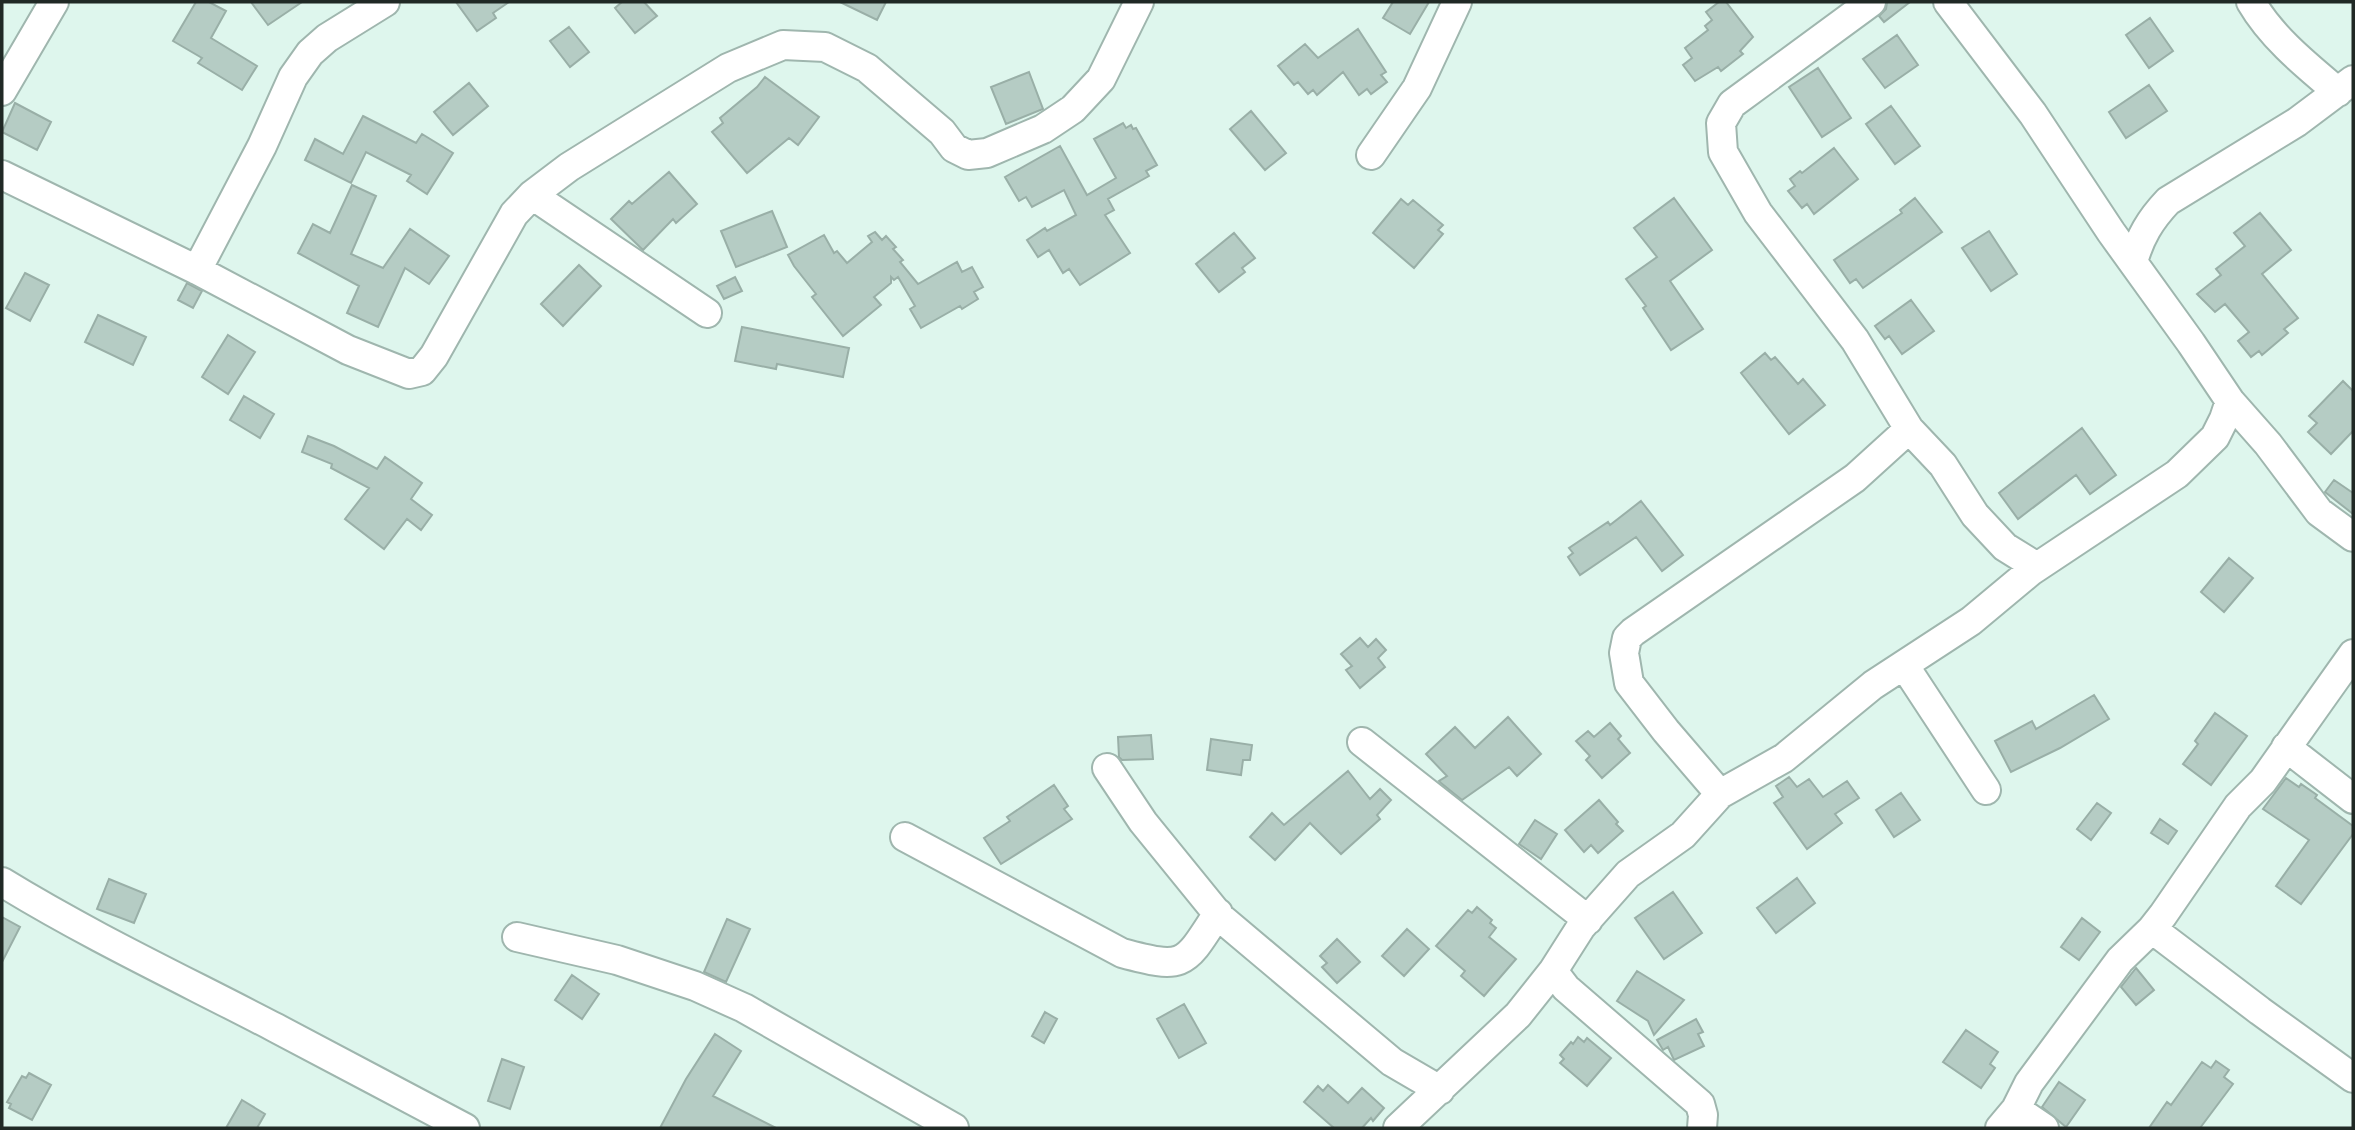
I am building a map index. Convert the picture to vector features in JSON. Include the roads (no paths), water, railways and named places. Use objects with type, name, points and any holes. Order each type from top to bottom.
[{"type":"street","points":[[2,91],[54,2]]},
{"type":"street","points":[[197,270],[262,146],[293,77],[310,53],[327,38],[385,2]]},
{"type":"street","points":[[2,175],[197,270],[348,350],[409,374],[422,371],[434,356],[514,214],[532,195],[569,167],[728,68],[783,45],[825,47],[867,68],[942,132],[954,148],[968,155],[987,153],[1043,129],[1073,109],[1101,79],[1139,2]]},
{"type":"street","points":[[1371,155],[1416,88],[1457,2]]},
{"type":"street","points":[[1871,2],[1732,104],[1721,123],[1723,152],[1758,213],[1855,340],[1909,429],[1943,465],[1965,502],[2005,547],[2037,567]]},
{"type":"street","points":[[1948,2],[2033,114],[2230,401],[2268,444],[2319,512],[2353,537]]},
{"type":"street","points":[[2133,262],[2143,233],[2168,201],[2297,122],[2346,86],[2304,63],[2260,18],[2251,2]]},
{"type":"street","points":[[532,195],[707,313]]},
{"type":"street","points":[[1398,1128],[1518,1015],[1588,920],[1628,874],[1683,835],[1720,794],[1784,758],[1873,685],[1971,621],[2037,567],[2176,474],[2215,437],[2230,401]]},
{"type":"street","points":[[1720,794],[1629,683],[1624,653],[1628,638],[1775,531],[1855,478],[1909,429]]},
{"type":"street","points":[[2044,1128],[2008,1118],[2029,1083],[2120,960],[2152,929],[2238,806],[2263,781],[2353,654]]},
{"type":"street","points":[[1904,664],[1986,790]]},
{"type":"street","points":[[1363,743],[1588,920]]},
{"type":"street","points":[[2286,747],[2353,799]]},
{"type":"street","points":[[1107,768],[1143,822],[1218,913],[1392,1062],[1440,1090]]},
{"type":"street","points":[[905,837],[1122,953],[1161,964],[1177,962],[1193,952],[1218,913]]},
{"type":"street","points":[[2,882],[52,913],[465,1128]]},
{"type":"street","points":[[2152,929],[2353,1078]]},
{"type":"street","points":[[517,937],[617,960],[695,986],[732,1002],[954,1128]]},
{"type":"street","points":[[1553,971],[1566,988],[1700,1104],[1702,1128]]}]
